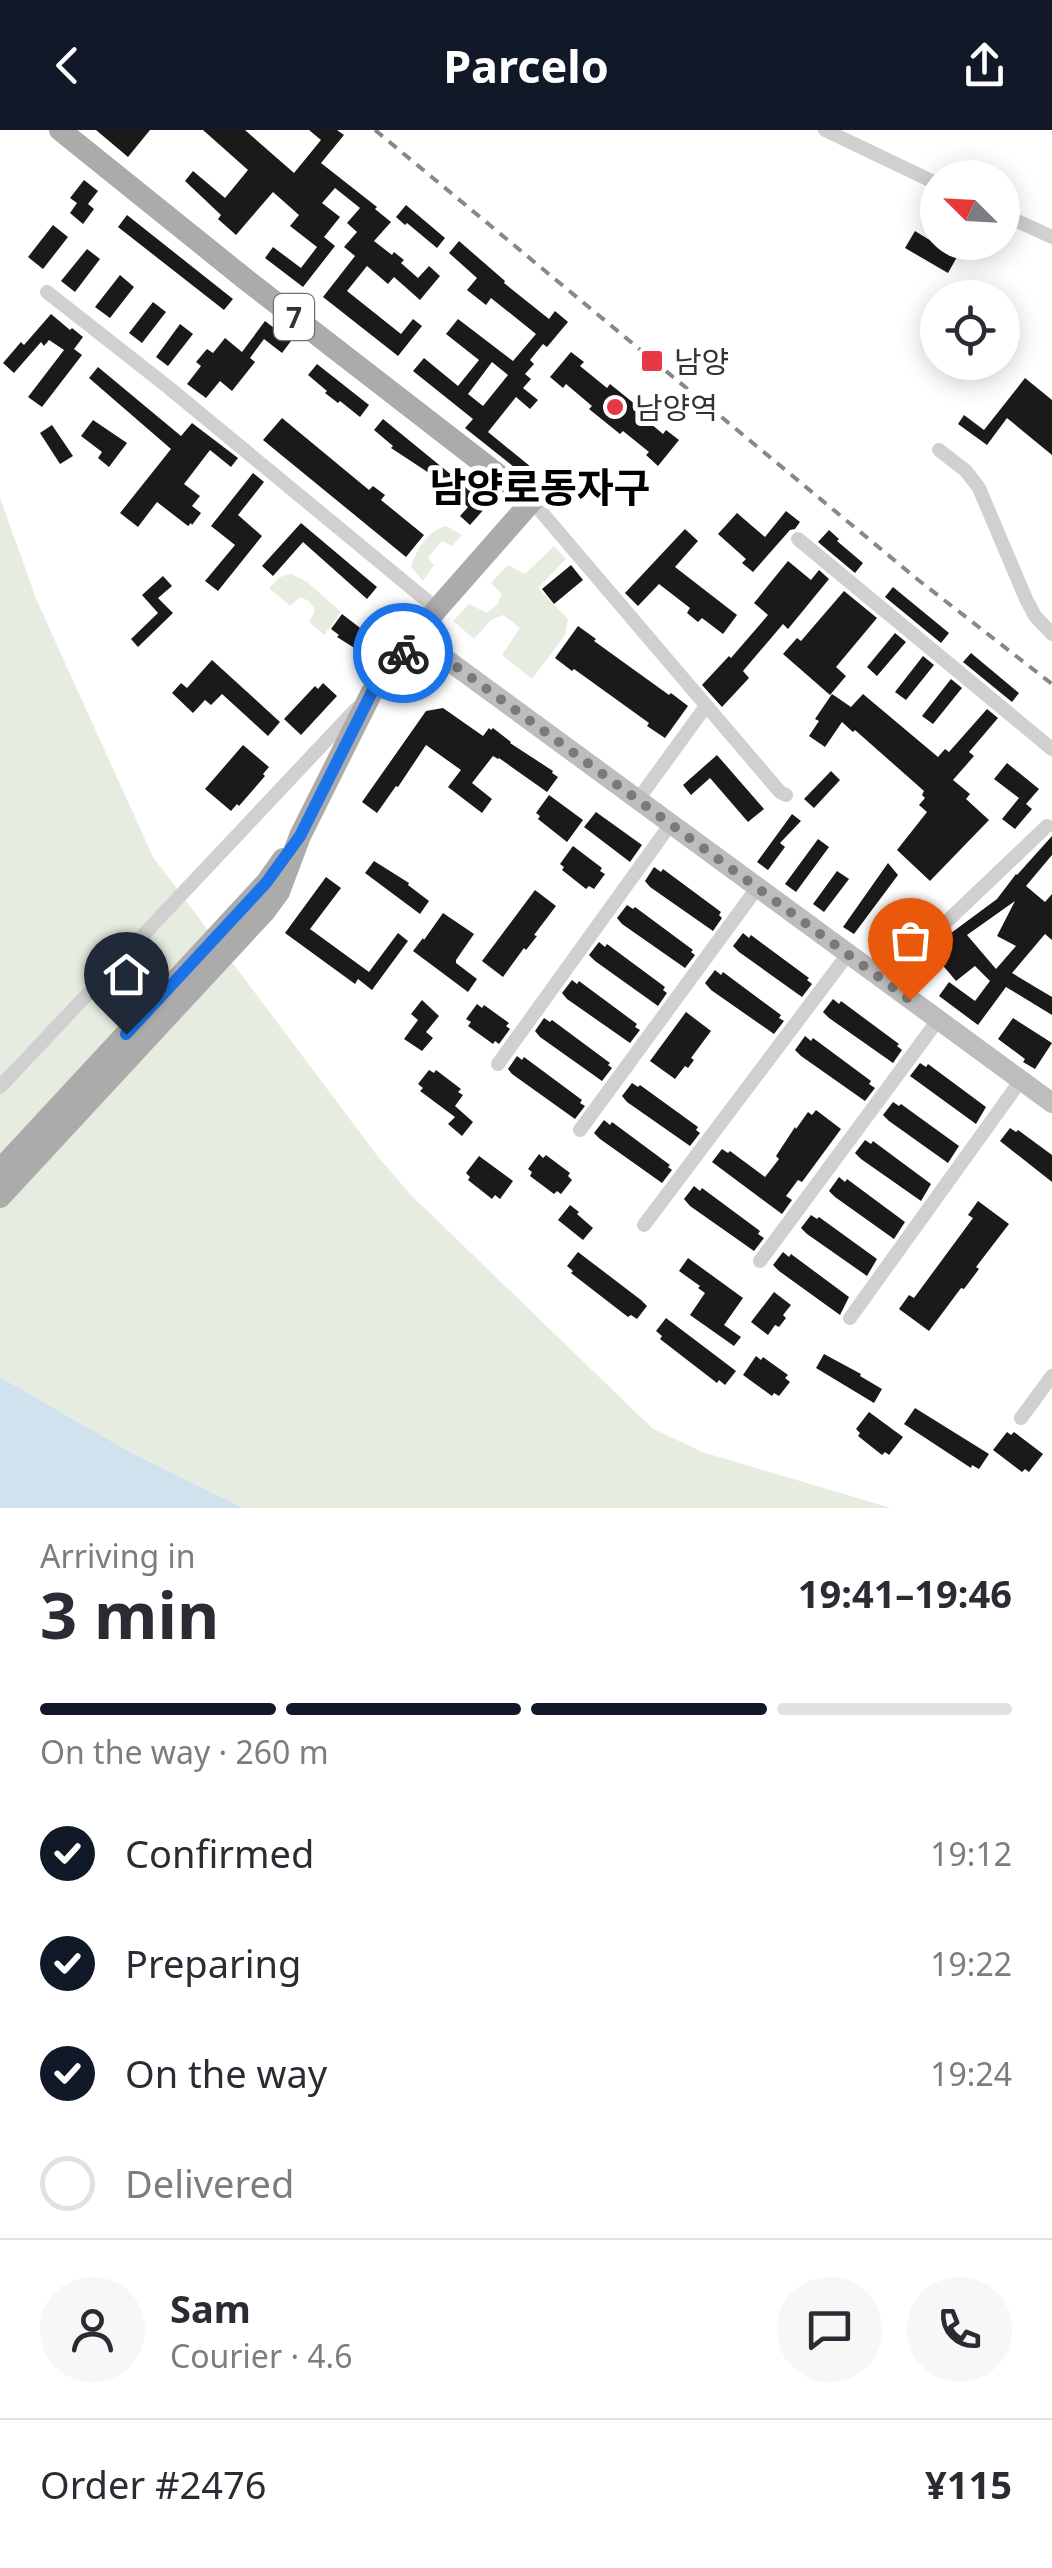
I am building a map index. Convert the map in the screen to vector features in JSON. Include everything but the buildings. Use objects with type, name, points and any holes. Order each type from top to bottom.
[{"type":"main road","name":"7","points":[[60,130],[532,501]]},
{"type":"main road","points":[[0,1170],[258,905],[279,892],[300,836],[372,692],[437,608],[532,501]]},
{"type":"main road","points":[[0,1197],[258,905]]},
{"type":"street","points":[[825,130],[920,175]]},
{"type":"street","points":[[1020,222],[1052,237]]},
{"type":"street","points":[[47,292],[437,608]]},
{"type":"street","points":[[939,450],[979,488],[1026,598],[1052,634]]},
{"type":"street","points":[[532,501],[780,792],[786,794]]},
{"type":"street","points":[[798,539],[1052,749]]},
{"type":"street","points":[[416,637],[938,1020],[1041,1089],[850,1318]]},
{"type":"street","points":[[0,1087],[372,692]]},
{"type":"street","points":[[637,801],[706,706]]},
{"type":"street","points":[[498,1064],[670,825]]},
{"type":"street","points":[[882,979],[1046,826]]},
{"type":"street","points":[[580,1130],[757,888]]},
{"type":"street","points":[[644,1225],[848,954]]},
{"type":"street","points":[[760,1260],[938,1020]]},
{"type":"street","points":[[1022,1418],[1052,1376]]},
{"type":"shaded area","points":[[0,498],[37,601],[153,857],[411,1195],[652,1428],[702,1452],[891,1508],[243,1508],[130,1452],[0,1377]]},
{"type":"shaded area","points":[[446,526],[462,535],[452,546],[442,541],[428,558],[434,565],[423,581],[411,567],[413,560],[428,536]]},
{"type":"shaded area","points":[[554,546],[566,559],[538,588],[568,619],[565,635],[532,679],[502,655],[520,628],[503,615],[491,620],[474,639],[453,621],[469,604],[487,613],[502,594],[491,583],[508,565],[525,574]]},
{"type":"shaded area","points":[[291,574],[306,581],[341,612],[324,635],[309,622],[315,610],[309,601],[300,597],[290,606],[269,588],[280,577]]},
{"type":"water","points":[[0,1377],[130,1452],[243,1508],[0,1508]]},
{"type":"railway","points":[[375,130],[917,579],[1052,684]]},
{"type":"way so far","points":[[403,653],[416,637],[910,1000]]},
{"type":"place","name":"남양","points":[[652,361]]},
{"type":"place","name":"남양역","points":[[615,407]]},
{"type":"district","name":"남양로동자구","points":[[540,486]]},
{"type":"route","points":[[126,1034],[266,883],[300,836],[372,692],[403,653]]}]
